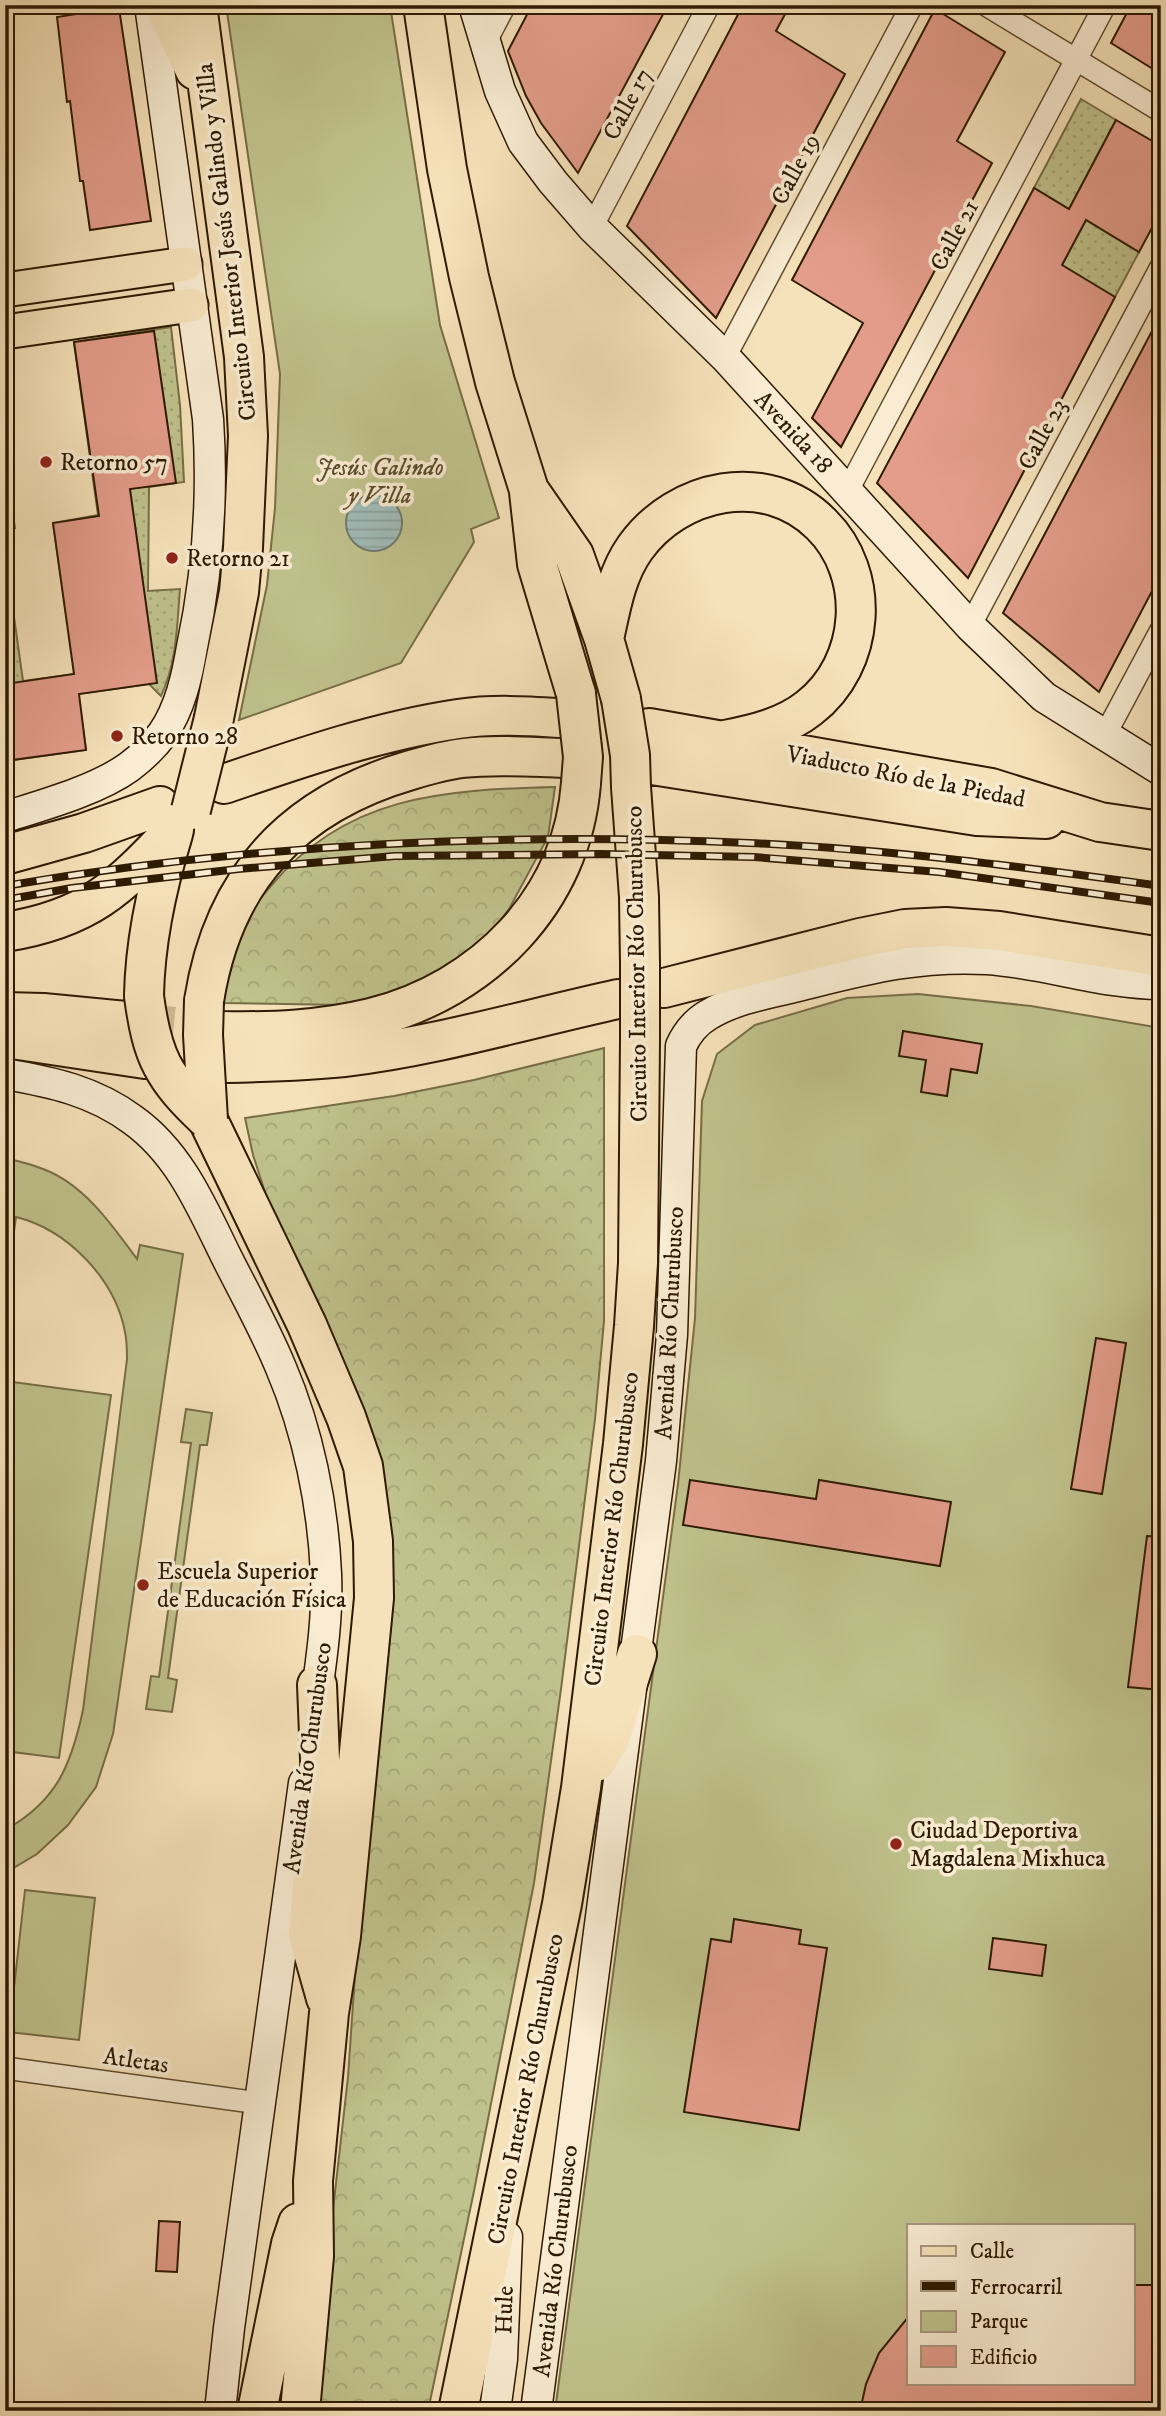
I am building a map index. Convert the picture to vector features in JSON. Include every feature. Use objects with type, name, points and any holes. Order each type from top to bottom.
[{"type":"highway","points":[[164,5],[212,104]]},
{"type":"highway","name":"Circuito Interior Jesús Galindo y Villa","points":[[175,815],[214,718],[239,592],[248,436],[244,357],[197,5]]},
{"type":"highway","points":[[5,1012],[183,1018],[296,1031],[373,1017],[440,993],[497,953],[538,906],[559,872],[571,843],[579,811],[573,770],[583,757],[568,706],[537,564],[529,490],[495,382],[469,276],[447,169],[423,5]]},
{"type":"highway","points":[[529,490],[574,555],[604,639]]},
{"type":"highway","points":[[604,639],[614,591],[635,548],[665,517],[684,504],[706,495],[760,493],[783,499],[813,517],[836,542],[854,584],[857,607],[849,652],[839,674],[810,708],[769,730],[725,740]]},
{"type":"highway","name":"Circuito Interior Río Churubusco","points":[[458,2411],[510,2168],[562,1903],[581,1788],[623,1444],[634,1326],[638,1263],[640,1040],[652,976],[639,897],[644,760],[630,755],[621,699],[604,639]]},
{"type":"highway","points":[[224,784],[415,727],[568,706]]},
{"type":"highway","name":"Viaducto Río de la Piedad","points":[[644,760],[725,740],[991,788],[1100,822],[1161,831]]},
{"type":"highway","points":[[183,1018],[238,896],[256,870],[284,839],[312,816],[366,785],[449,761],[488,755],[573,770]]},
{"type":"highway","points":[[644,760],[977,816],[1100,822]]},
{"type":"highway","points":[[5,855],[84,833],[175,815]]},
{"type":"highway","points":[[5,932],[55,921],[94,903],[116,887],[175,815]]},
{"type":"highway","points":[[175,815],[196,834],[178,928],[183,1018],[203,1035],[208,1120]]},
{"type":"highway","points":[[652,976],[905,929],[946,927],[999,931],[1161,957]]},
{"type":"highway","points":[[300,2411],[314,2256],[313,2181],[330,2013],[341,1936],[374,1598],[370,1505],[363,1466],[327,1370],[208,1120],[180,1094],[167,1076],[148,1031],[183,1018],[283,1062],[359,1054],[453,1037],[618,999]]},
{"type":"highway","points":[[5,1038],[145,1059]]},
{"type":"highway","points":[[581,1788],[610,1739],[637,1654]]},
{"type":"highway","points":[[317,1685],[321,1784],[309,1934],[330,2013]]},
{"type":"highway","points":[[257,2411],[291,2244],[313,2181]]},
{"type":"main road","points":[[5,817],[116,775],[130,767],[152,747],[177,705],[197,623],[208,537],[211,481],[208,419],[150,5]]},
{"type":"main road","points":[[474,5],[484,45]]},
{"type":"main road","name":"Avenida 18","points":[[484,45],[500,91],[523,142],[552,182],[592,227],[725,357],[970,626],[1044,697],[1161,770]]},
{"type":"main road","points":[[5,290],[185,264]]},
{"type":"main road","points":[[5,332],[191,305]]},
{"type":"main road","name":"Avenida Río Churubusco","points":[[536,2411],[661,1461],[672,1335],[681,1046],[692,1028],[723,1007],[894,962],[924,959],[990,960],[1125,982],[1161,984]]},
{"type":"main road","name":"Avenida Río Churubusco","points":[[5,1074],[58,1083],[110,1105],[135,1121],[174,1160],[193,1189],[281,1368],[299,1417],[319,1508],[326,1574],[325,1627],[259,2103],[220,2411]]},
{"type":"main road","name":"Hule","points":[[495,2411],[502,2359],[510,2168]]},
{"type":"street","points":[[484,45],[505,5]]},
{"type":"street","name":"Calle 17","points":[[592,227],[709,5]]},
{"type":"street","name":"Calle 19","points":[[725,357],[912,5]]},
{"type":"street","points":[[986,5],[1161,111]]},
{"type":"street","name":"Calle 21","points":[[848,490],[1105,5]]},
{"type":"street","name":"Calle 23","points":[[970,626],[1161,267]]},
{"type":"street","points":[[1105,735],[1161,630]]},
{"type":"street","name":"Atletas","points":[[5,2068],[259,2103]]},
{"type":"green space","name":"Jesús Galindo y Villa","points":[[226,5],[390,5],[440,325],[499,518],[471,529],[474,542],[401,663],[239,720],[267,585],[275,508],[280,374]]},
{"type":"green space","points":[[1081,99],[1116,120],[1069,209],[1034,188]]},
{"type":"green space","points":[[1086,220],[1139,252],[1115,297],[1062,265]]},
{"type":"green space","points":[[171,327],[180,405],[184,482],[149,487],[148,591],[180,589],[175,643],[166,683],[161,696],[149,684],[78,694],[86,750],[5,761],[5,553],[23,681],[75,674],[53,523],[98,515],[74,342]]},
{"type":"green space","points":[[5,461],[15,528],[5,529]]},
{"type":"green space","points":[[555,787],[548,837],[509,909],[492,931],[433,980],[345,1005],[222,1003],[233,945],[244,919],[299,856],[331,833],[364,816],[399,804],[436,796],[474,791]]},
{"type":"green space","name":"Ciudad Deportiva Magdalena Mixhuca","points":[[918,994],[1031,1006],[1161,1028],[1161,2411],[555,2411],[678,1484],[695,1318],[702,1101],[717,1054],[755,1025],[847,998]]},
{"type":"green space","points":[[604,1048],[604,1321],[595,1419],[561,1689],[534,1883],[428,2411],[314,2411],[322,2307],[348,2077],[381,1595],[275,1223],[253,1155],[245,1118],[394,1096],[474,1080]]},
{"type":"green space","points":[[5,1158],[43,1169],[71,1185],[96,1207],[137,1259],[140,1245],[183,1254],[113,1734],[96,1787],[68,1825],[37,1854],[5,1873],[5,1830],[37,1807],[59,1780],[73,1748],[83,1710],[127,1359],[126,1335],[120,1312],[100,1276],[71,1245],[54,1233],[16,1217],[5,1298]]},
{"type":"green space","points":[[5,1381],[111,1395],[59,1758],[5,1751]]},
{"type":"green space","points":[[186,1409],[212,1413],[207,1445],[200,1445],[168,1678],[177,1680],[172,1712],[146,1709],[151,1676],[159,1677],[191,1443],[181,1442]]},
{"type":"green space","points":[[25,1890],[95,1898],[79,2040],[9,2032]]},
{"type":"water","points":[[368,495],[380,495],[390,499],[398,507],[402,523],[398,539],[390,547],[380,551],[368,551],[358,547],[350,539],[346,529],[346,517],[350,507],[358,499]]},
{"type":"building","points":[[76,5],[99,5],[100,10],[119,8],[151,221],[90,230],[83,181],[80,181],[70,101],[67,102],[57,17],[77,14]]},
{"type":"building","points":[[532,5],[668,5],[578,173],[541,123],[526,96],[508,51]]},
{"type":"building","points":[[743,5],[790,5],[776,31],[845,74],[716,318],[627,226]]},
{"type":"building","points":[[1131,5],[1161,5],[1161,74],[1111,43]]},
{"type":"building","points":[[935,9],[1005,52],[957,141],[992,163],[841,447],[812,418],[863,323],[792,280]]},
{"type":"building","points":[[1116,120],[1161,146],[1161,211],[1139,252],[1086,220],[1062,265],[1115,297],[968,578],[877,483],[1034,188],[1069,209]]},
{"type":"building","points":[[1161,314],[1161,574],[1099,692],[1003,613]]},
{"type":"building","points":[[154,331],[176,483],[130,489],[157,683],[79,694],[86,750],[5,761],[5,684],[74,674],[53,523],[99,516],[74,342]]},
{"type":"building","points":[[903,1031],[982,1044],[977,1073],[951,1069],[947,1096],[921,1092],[926,1060],[899,1056]]},
{"type":"building","points":[[1096,1338],[1126,1343],[1102,1494],[1071,1489]]},
{"type":"building","points":[[690,1480],[816,1499],[819,1480],[951,1502],[940,1566],[683,1525]]},
{"type":"building","points":[[1147,1536],[1161,1537],[1161,1690],[1128,1687]]},
{"type":"building","points":[[734,1919],[801,1930],[799,1944],[827,1948],[799,2130],[684,2112],[711,1939],[731,1942]]},
{"type":"building","points":[[993,1938],[1046,1945],[1042,1976],[989,1969]]},
{"type":"building","points":[[159,2221],[180,2222],[177,2272],[156,2271]]},
{"type":"building","points":[[1134,2285],[1161,2285],[1161,2411],[860,2411],[866,2384],[879,2353],[907,2318],[907,2384],[1134,2384]]},
{"type":"tunnel","points":[[564,758],[652,765]]},
{"type":"tunnel","points":[[136,1022],[222,1031]]},
{"type":"railway","points":[[5,886],[190,860],[283,851],[563,839],[749,843],[904,854],[1161,886]]},
{"type":"railway","points":[[5,900],[72,888],[238,869],[395,856],[601,854],[754,857],[939,872],[1161,903]]},
{"type":"place","name":"Retorno 57","points":[[46,462]]},
{"type":"place","name":"Retorno 21","points":[[172,558]]},
{"type":"place","name":"Retorno 28","points":[[117,736]]},
{"type":"place","name":"Escuela Superior de Educación Física","points":[[143,1585]]},
{"type":"place","name":"Ciudad Deportiva Magdalena Mixhuca","points":[[896,1844]]}]
